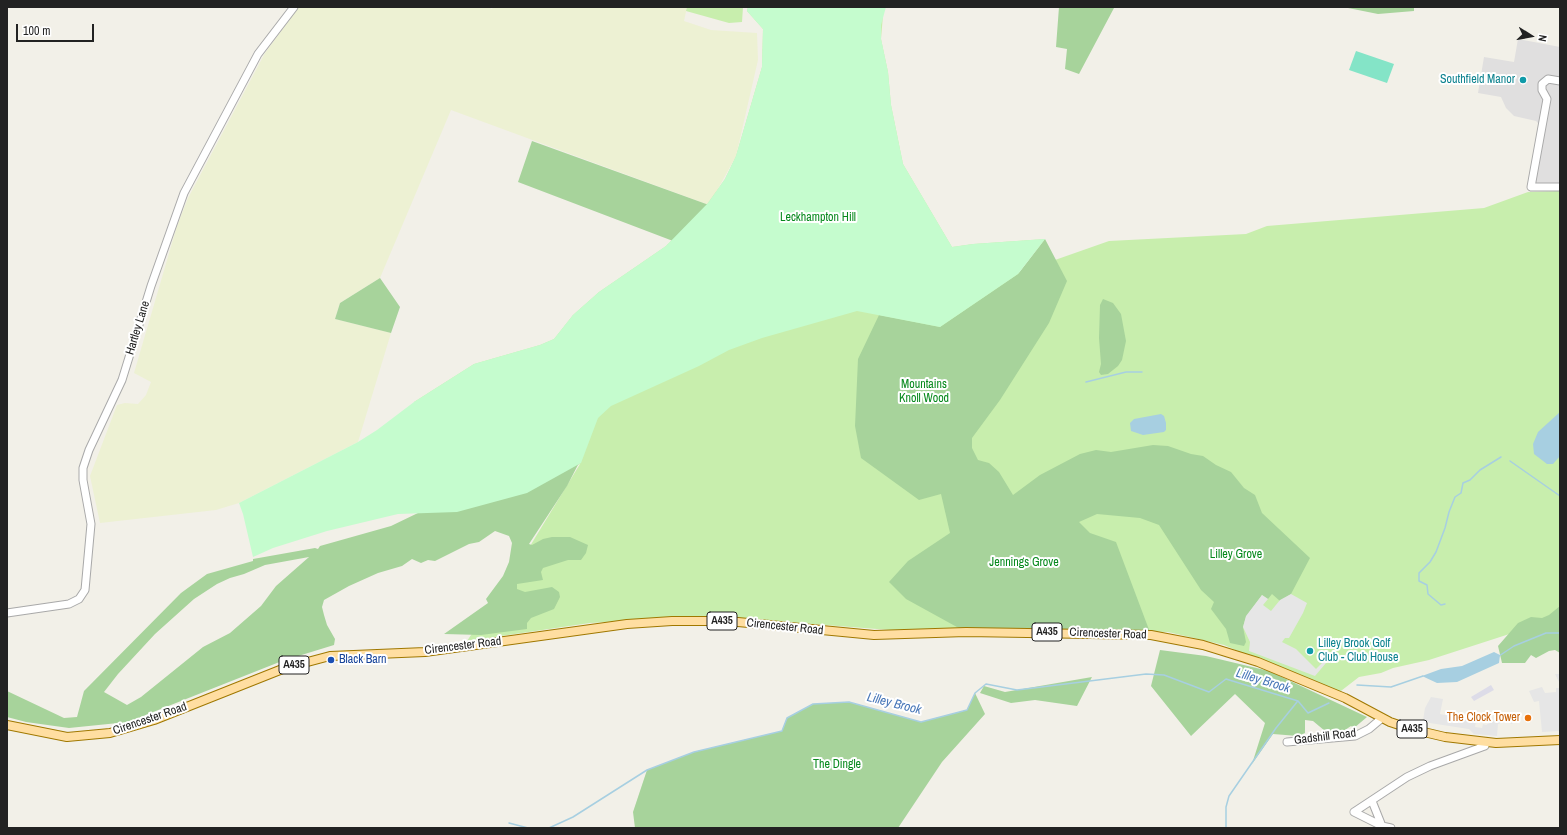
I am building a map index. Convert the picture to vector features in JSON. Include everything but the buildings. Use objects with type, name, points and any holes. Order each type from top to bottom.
[{"type":"main road","name":"Cirencester Road","points":[[7,725],[67,737],[110,733],[154,720],[285,668],[330,656],[425,652],[605,627],[691,620],[738,622],[874,635],[966,632],[1151,635],[1203,645],[1258,662],[1345,698],[1400,726],[1428,733],[1486,742],[1499,743],[1560,740]]},
{"type":"street","name":"Hartley Lane","points":[[7,613],[69,604],[79,599],[85,590],[92,524],[82,480],[89,450],[122,380],[151,286],[184,193],[258,54],[294,7]]},
{"type":"street","points":[[1560,81],[1548,79],[1542,84],[1542,90],[1546,99],[1531,187],[1560,187]]},
{"type":"street","name":"Gadshill Road","points":[[1287,742],[1355,736],[1369,729],[1382,718]]},
{"type":"street","points":[[1391,828],[1382,826],[1354,812],[1407,777],[1436,763],[1485,746],[1486,742]]},
{"type":"street","points":[[1372,801],[1382,826]]},
{"type":"shaded area","points":[[1518,39],[1560,47],[1560,187],[1531,187],[1539,124],[1536,121],[1514,116],[1506,108],[1501,97],[1478,93],[1484,57],[1514,62]]},
{"type":"shaded area","points":[[1291,594],[1307,603],[1289,638],[1285,638],[1282,642],[1296,649],[1316,669],[1324,661],[1326,663],[1315,676],[1249,651],[1250,642],[1243,627],[1246,616],[1262,595],[1268,599],[1263,605],[1271,611],[1280,600]]},
{"type":"shaded area","points":[[1555,674],[1560,674],[1560,684]]},
{"type":"shaded area","points":[[1491,685],[1494,690],[1474,701],[1471,697]]},
{"type":"shaded area","points":[[1542,687],[1545,693],[1556,692],[1556,688],[1560,688],[1560,731],[1542,732],[1539,701],[1534,702],[1529,691]]},
{"type":"shaded area","points":[[1431,697],[1443,699],[1440,714],[1456,717],[1455,721],[1460,722],[1461,718],[1476,721],[1475,727],[1482,728],[1483,724],[1486,725],[1503,716],[1515,720],[1512,724],[1505,721],[1498,724],[1497,736],[1474,734],[1469,729],[1430,723],[1423,721],[1425,708]]},
{"type":"green space","points":[[299,7],[488,7],[492,9],[493,7],[687,7],[684,21],[711,30],[757,33],[758,60],[736,156],[709,205],[451,110],[380,278],[340,303],[335,319],[391,333],[358,442],[239,503],[216,510],[100,523],[90,476],[117,405],[125,403],[138,404],[146,395],[151,382],[134,373],[177,226],[188,198],[265,53]]},
{"type":"green space","points":[[687,7],[743,7],[742,22],[729,23],[686,11]]},
{"type":"green space","points":[[748,7],[883,15],[881,39],[888,72],[891,105],[903,164],[952,247],[1045,239],[1018,273],[1109,241],[1246,234],[1267,226],[1484,208],[1528,192],[1560,191],[1560,614],[1531,627],[1429,660],[1393,668],[1381,673],[1359,677],[1337,694],[1224,645],[1168,632],[1042,629],[890,630],[708,616],[590,623],[467,641],[527,551],[580,464],[527,493],[414,402],[474,364],[540,345],[554,339],[573,315],[599,292],[666,246],[708,203],[725,179],[736,156],[762,67],[763,29],[747,11]]},
{"type":"green space","name":"Leckhampton Hill","points":[[748,7],[886,7],[881,25],[881,39],[888,72],[891,105],[903,164],[952,247],[1045,239],[1018,274],[940,327],[857,311],[762,338],[729,350],[699,366],[611,406],[598,418],[581,463],[527,493],[457,512],[398,514],[327,531],[273,548],[253,557],[239,503],[358,442],[377,430],[414,402],[474,364],[540,345],[554,339],[573,315],[599,292],[666,246],[708,203],[725,179],[736,156],[762,67],[763,29],[747,11]]},
{"type":"green space","points":[[1059,7],[1114,8],[1079,74],[1065,69],[1067,49],[1056,47]]},
{"type":"green space","points":[[1343,7],[1414,7],[1414,11],[1378,14]]},
{"type":"green space","points":[[1356,51],[1394,64],[1387,83],[1349,70]]},
{"type":"green space","points":[[532,141],[709,205],[673,241],[518,182]]},
{"type":"green space","points":[[1045,239],[1067,281],[1049,323],[1000,400],[972,438],[972,448],[978,460],[989,463],[999,472],[1013,495],[1040,475],[1080,454],[1096,450],[1111,452],[1153,445],[1168,446],[1191,454],[1203,456],[1216,465],[1231,472],[1244,488],[1255,495],[1262,513],[1310,558],[1291,594],[1280,601],[1272,594],[1268,599],[1262,595],[1246,617],[1243,627],[1246,642],[1244,646],[1230,643],[1226,629],[1211,609],[1214,602],[1201,590],[1159,525],[1140,518],[1097,514],[1079,522],[1090,533],[1116,542],[1151,635],[966,632],[906,599],[889,582],[908,561],[950,533],[941,494],[919,500],[861,458],[855,426],[858,359],[879,315],[940,327],[1018,274]]},
{"type":"green space","points":[[380,278],[400,307],[391,333],[335,319],[340,303]]},
{"type":"green space","points":[[1103,299],[1113,303],[1121,314],[1126,341],[1122,360],[1118,366],[1108,374],[1101,375],[1099,372],[1101,364],[1099,338],[1100,305]]},
{"type":"green space","points":[[582,457],[567,486],[529,544],[532,545],[543,539],[552,537],[570,537],[588,545],[586,553],[581,560],[568,560],[543,568],[541,572],[543,580],[517,584],[517,589],[525,592],[552,587],[559,592],[560,597],[554,609],[531,618],[527,623],[527,629],[481,635],[444,634],[488,603],[486,599],[503,576],[509,562],[512,543],[509,536],[495,531],[479,542],[469,544],[435,561],[428,560],[421,563],[412,559],[402,566],[378,573],[349,586],[324,600],[322,607],[327,625],[335,639],[334,645],[282,661],[128,722],[69,728],[26,722],[7,717],[7,691],[64,718],[77,717],[84,691],[181,593],[207,574],[253,561],[253,559],[315,548],[318,549],[320,546],[391,526],[420,512]],"holes":[[[309,557],[276,586],[261,606],[230,633],[203,647],[141,697],[127,705],[104,692],[118,674],[155,634],[194,599],[217,584],[265,565]]]},
{"type":"green space","points":[[1560,606],[1560,653],[1555,650],[1549,651],[1536,658],[1531,655],[1525,663],[1502,663],[1498,646],[1518,623],[1531,617],[1542,618],[1549,615]]},
{"type":"green space","points":[[1160,650],[1206,656],[1269,671],[1367,717],[1354,728],[1351,726],[1345,730],[1325,731],[1313,721],[1305,720],[1305,733],[1298,736],[1273,734],[1252,764],[1265,723],[1235,694],[1191,736],[1151,686]]},
{"type":"green space","points":[[1092,677],[1077,706],[1035,700],[1011,703],[980,693],[984,686],[1005,692]]},
{"type":"green space","name":"The Dingle","points":[[975,693],[985,714],[942,762],[898,828],[635,828],[633,812],[647,770],[694,752],[782,731],[787,718],[813,704],[849,702],[921,722],[967,710]]},
{"type":"water","points":[[1560,412],[1560,456],[1553,464],[1547,464],[1534,454],[1533,444],[1538,432]]},
{"type":"water","points":[[1161,414],[1164,416],[1166,423],[1166,430],[1164,432],[1143,435],[1131,431],[1130,423],[1134,419]]},
{"type":"water","points":[[1494,652],[1500,655],[1499,663],[1457,682],[1437,683],[1422,676],[1441,669],[1462,666]]},
{"type":"waterway","points":[[1086,382],[1126,372],[1142,372]]},
{"type":"waterway","points":[[1445,604],[1441,605],[1428,594],[1427,585],[1419,581],[1419,573],[1430,562],[1436,552],[1449,512],[1455,497],[1461,493],[1463,483],[1470,480],[1480,470],[1501,457]]},
{"type":"waterway","points":[[1510,461],[1560,496]]},
{"type":"waterway","name":"Lilley Brook","points":[[1499,656],[1514,646],[1546,633],[1560,633]]},
{"type":"waterway","name":"Lilley Brook","points":[[549,828],[573,817],[647,770],[694,752],[782,731],[787,718],[813,704],[849,702],[921,722],[967,710],[975,693],[986,684],[1017,690],[1146,674],[1164,675],[1209,692],[1226,679],[1298,701],[1308,713],[1329,703]]},
{"type":"waterway","name":"Lilley Brook","points":[[1357,685],[1391,687],[1423,676]]},
{"type":"waterway","points":[[1226,828],[1226,807],[1229,796],[1276,728],[1297,702]]},
{"type":"waterway","name":"Lilley Brook","points":[[509,823],[528,828]]},
{"type":"place","name":"Southfield Manor","points":[[1523,80]]},
{"type":"place","name":"Lilley Brook Golf Club - Club House","points":[[1310,651]]},
{"type":"place","name":"Black Barn","points":[[331,660]]},
{"type":"place","name":"The Clock Tower","points":[[1528,718]]},
{"type":"park label","name":"Mountains Knoll Wood","points":[[924,392]]},
{"type":"park label","name":"Lilley Grove","points":[[1236,555]]},
{"type":"park label","name":"Jennings Grove","points":[[1024,563]]}]
